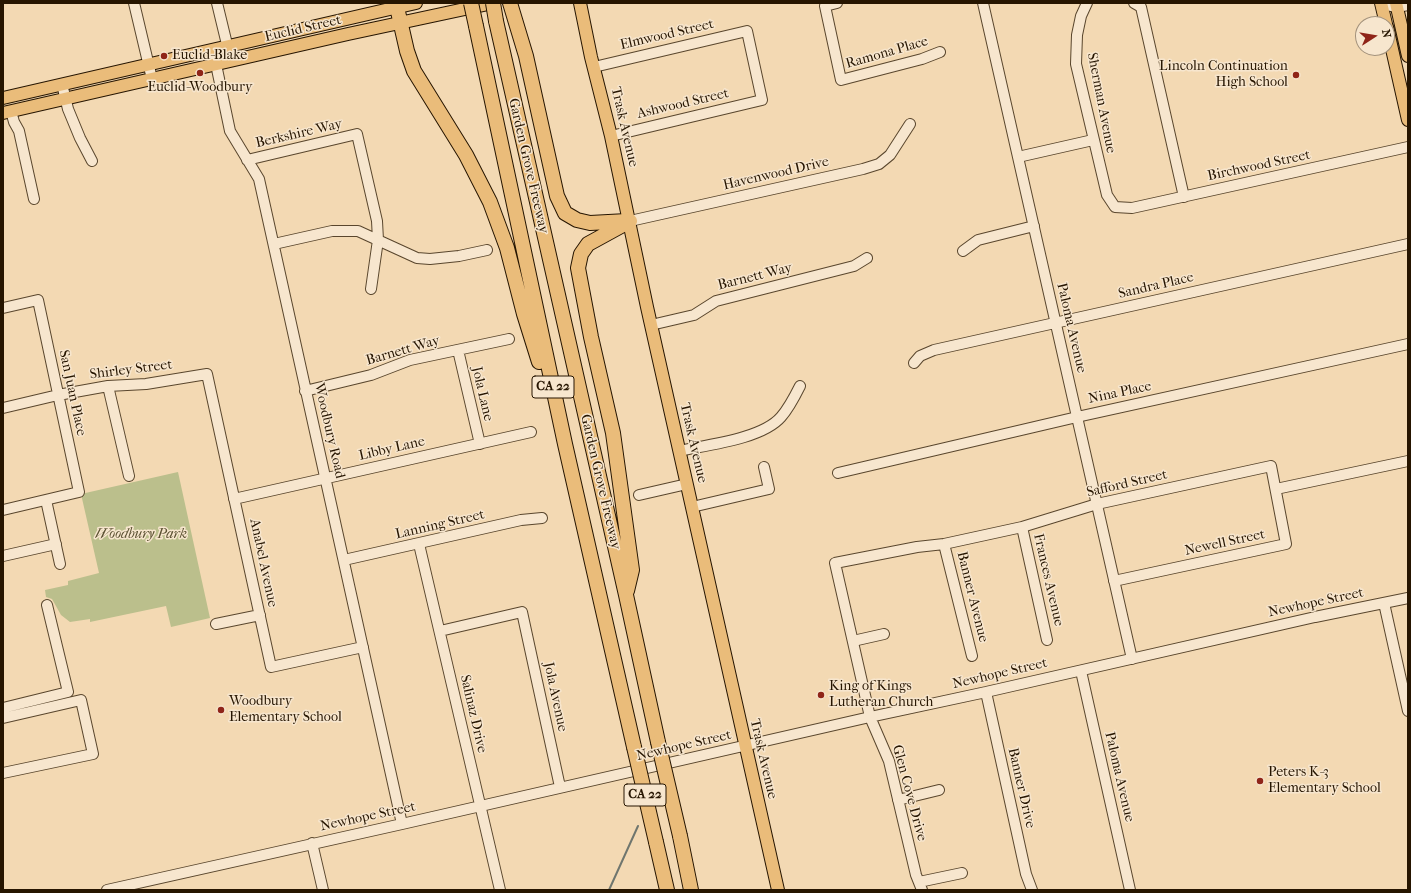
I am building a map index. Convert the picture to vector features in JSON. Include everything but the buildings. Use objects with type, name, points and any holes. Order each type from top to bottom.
[{"type":"highway","name":"Garden Grove Freeway","points":[[471,3],[565,444],[667,890]]},
{"type":"highway","name":"Garden Grove Freeway","points":[[493,3],[496,22],[692,890]]},
{"type":"highway","points":[[510,3],[526,56],[557,196],[565,213],[577,220],[590,223],[630,221]]},
{"type":"highway","points":[[396,5],[409,58],[414,71],[466,155],[492,207],[506,248],[524,314],[565,444]]},
{"type":"highway","points":[[626,595],[632,570],[621,485],[613,433],[591,337],[578,268],[581,254],[588,244],[630,221]]},
{"type":"main road","name":"Euclid Street","points":[[3,98],[311,28],[396,5],[416,3]]},
{"type":"main road","name":"Euclid Street","points":[[7,112],[493,3]]},
{"type":"main road","name":"Trask Avenue","points":[[580,3],[630,221],[651,325],[778,890]]},
{"type":"main road","points":[[1382,3],[1384,16]]},
{"type":"main road","points":[[1400,5],[1408,56]]},
{"type":"main road","points":[[311,28],[314,42]]},
{"type":"main road","points":[[1394,56],[1407,114]]},
{"type":"street","points":[[134,3],[152,79]]},
{"type":"street","points":[[217,3],[231,61]]},
{"type":"street","name":"Ramona Place","points":[[837,3],[824,6],[841,80],[922,60],[940,52]]},
{"type":"street","name":"Paloma Avenue","points":[[983,3],[1132,659]]},
{"type":"street","name":"Sherman Avenue","points":[[1087,3],[1081,16],[1077,35],[1076,64],[1107,195],[1115,207]]},
{"type":"street","points":[[1134,3],[1141,7],[1184,196]]},
{"type":"street","points":[[1382,3],[1400,5]]},
{"type":"street","name":"Elmwood Street","points":[[594,67],[747,31],[762,100]]},
{"type":"street","name":"Woodbury Road","points":[[213,50],[230,131],[259,179],[402,824]]},
{"type":"street","points":[[62,84],[68,109],[80,138],[92,161]]},
{"type":"street","name":"Ashwood Street","points":[[611,136],[762,100]]},
{"type":"street","points":[[7,112],[19,131],[34,199]]},
{"type":"street","name":"Havenwood Drive","points":[[630,221],[879,164],[890,156],[910,124]]},
{"type":"street","name":"Berkshire Way","points":[[248,160],[357,134],[377,221],[378,240]]},
{"type":"street","points":[[1018,158],[1093,140]]},
{"type":"street","name":"Birchwood Street","points":[[1115,207],[1132,208],[1408,147]]},
{"type":"street","points":[[963,251],[978,240],[1034,226]]},
{"type":"street","points":[[274,244],[332,232],[358,231],[416,258],[430,260],[487,250]]},
{"type":"street","points":[[371,289],[378,240]]},
{"type":"street","name":"Sandra Place","points":[[914,363],[920,356],[934,350],[1408,244]]},
{"type":"street","name":"Barnett Way","points":[[651,325],[694,315],[716,301],[854,266],[867,258]]},
{"type":"street","name":"San Juan Place","points":[[3,308],[38,300],[79,492],[46,500]]},
{"type":"street","name":"Barnett Way","points":[[305,391],[371,375],[410,360],[509,339]]},
{"type":"street","name":"Nina Place","points":[[838,473],[1077,417],[1408,344]]},
{"type":"street","name":"Jola Lane","points":[[458,350],[480,444]]},
{"type":"street","name":"Shirley Street","points":[[3,408],[58,395],[108,386],[146,384],[207,374]]},
{"type":"street","name":"Anabel Avenue","points":[[207,374],[271,667],[363,646]]},
{"type":"street","points":[[108,386],[128,476]]},
{"type":"street","points":[[679,451],[742,438],[763,430],[780,418],[800,386]]},
{"type":"street","name":"Libby Lane","points":[[234,499],[531,432]]},
{"type":"street","points":[[1276,489],[1408,461]]},
{"type":"street","name":"Safford Street","points":[[835,563],[917,547],[944,544],[1022,527],[1097,504],[1271,466],[1276,489]]},
{"type":"street","points":[[692,507],[769,489],[764,467]]},
{"type":"street","points":[[639,495],[687,484]]},
{"type":"street","name":"Newell Street","points":[[1114,581],[1286,544],[1276,489]]},
{"type":"street","points":[[3,510],[46,500],[60,564]]},
{"type":"street","name":"Lanning Street","points":[[344,560],[521,520],[542,518]]},
{"type":"street","name":"Frances Avenue","points":[[1022,527],[1047,640]]},
{"type":"street","points":[[3,556],[56,544]]},
{"type":"street","name":"Salinaz Drive","points":[[419,544],[500,890]]},
{"type":"street","name":"Banner Avenue","points":[[944,544],[972,656]]},
{"type":"street","name":"Glen Cove Drive","points":[[835,563],[870,717],[889,761],[920,886]]},
{"type":"street","name":"Newhope Street","points":[[107,890],[1315,617],[1408,598]]},
{"type":"street","points":[[1384,603],[1408,711]]},
{"type":"street","points":[[3,708],[68,692],[47,605]]},
{"type":"street","name":"Jola Avenue","points":[[440,631],[522,612],[560,787]]},
{"type":"street","points":[[216,624],[260,615]]},
{"type":"street","points":[[853,641],[884,634]]},
{"type":"street","name":"Paloma Avenue","points":[[1081,671],[1130,890]]},
{"type":"street","name":"Banner Drive","points":[[986,692],[1026,874],[1032,890]]},
{"type":"street","points":[[3,718],[81,700],[93,754],[3,773]]},
{"type":"street","points":[[898,800],[939,790]]},
{"type":"street","points":[[312,843],[323,890]]},
{"type":"street","points":[[920,886],[962,873]]},
{"type":"green space","name":"Woodbury Park","points":[[178,472],[210,618],[171,627],[166,606],[90,622],[90,619],[70,622],[61,615],[52,599],[46,597],[45,590],[68,585],[68,581],[99,573],[81,494]]},
{"type":"waterway","points":[[609,890],[638,826]]},
{"type":"place","name":"Euclid-Blake","points":[[164,56]]},
{"type":"place","name":"Euclid-Woodbury","points":[[200,73]]},
{"type":"place","name":"Lincoln Continuation High School","points":[[1296,75]]},
{"type":"place","name":"King of Kings Lutheran Church","points":[[821,695]]},
{"type":"place","name":"Woodbury Elementary School","points":[[221,710]]},
{"type":"place","name":"Peters K-3 Elementary School","points":[[1260,781]]}]
